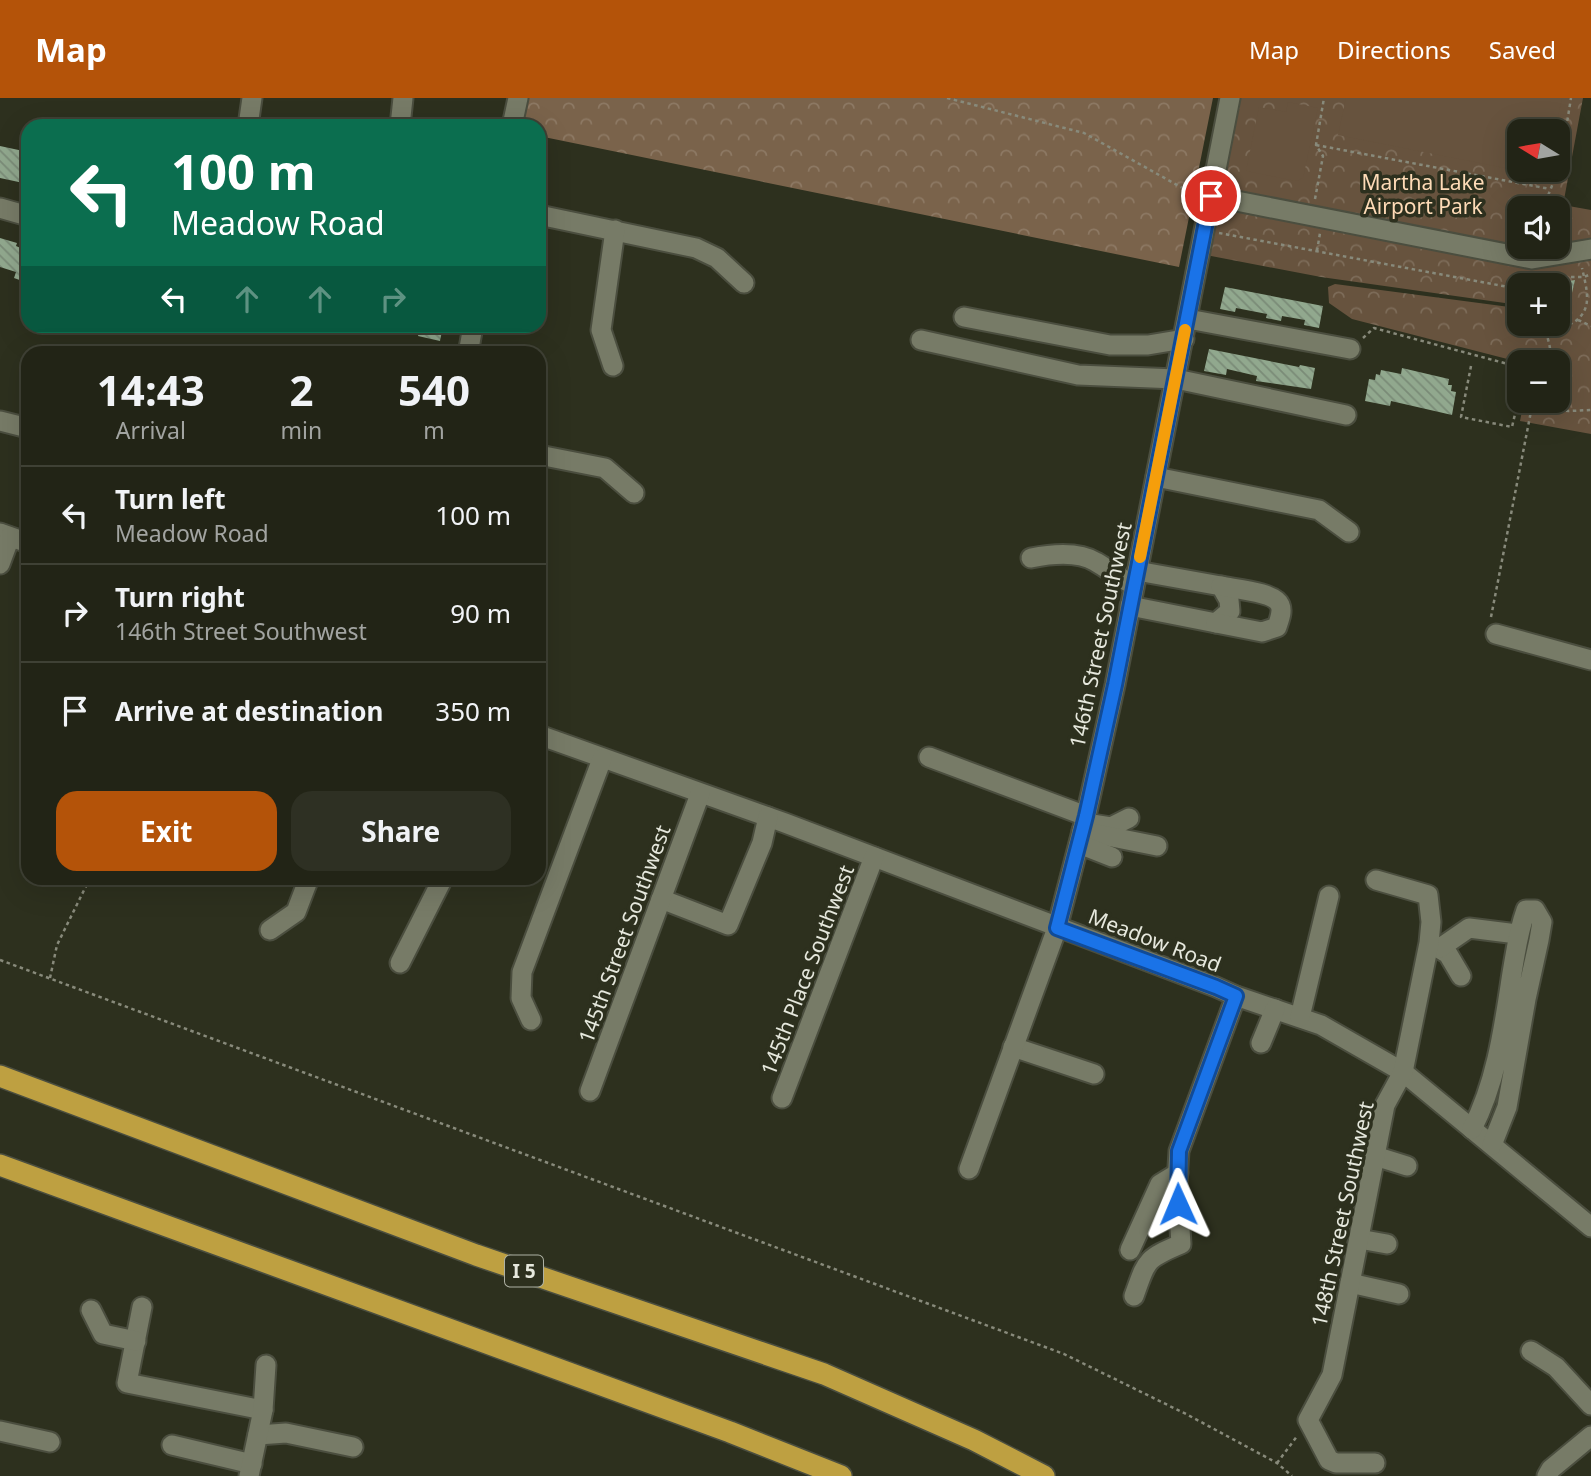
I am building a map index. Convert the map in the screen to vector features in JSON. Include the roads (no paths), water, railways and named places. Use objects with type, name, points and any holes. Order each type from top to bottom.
[{"type":"highway","name":"I 5","points":[[0,1076],[476,1255],[824,1374],[974,1440],[1044,1476]]},
{"type":"highway","points":[[0,1166],[730,1432],[841,1476]]},
{"type":"street","points":[[249,119],[252,98]]},
{"type":"street","points":[[401,119],[403,98]]},
{"type":"street","points":[[513,119],[517,98]]},
{"type":"street","name":"146th Street Southwest","points":[[969,1169],[1057,928],[1083,828],[1176,379],[1230,98]]},
{"type":"street","points":[[1211,196],[1532,259],[1584,250]]},
{"type":"street","points":[[0,208],[21,214]]},
{"type":"street","points":[[546,216],[696,248],[717,258],[744,283]]},
{"type":"street","points":[[613,366],[601,330],[615,230]]},
{"type":"street","points":[[964,317],[1110,345],[1148,345],[1184,339]]},
{"type":"street","points":[[1188,319],[1350,349]]},
{"type":"street","points":[[921,341],[1078,375],[1176,379],[1346,415]]},
{"type":"street","points":[[0,421],[21,426]]},
{"type":"street","points":[[546,457],[605,468],[634,493]]},
{"type":"street","points":[[1156,477],[1319,510],[1349,532]]},
{"type":"street","points":[[0,565],[13,537]]},
{"type":"street","points":[[1031,558],[1054,554],[1093,559],[1116,577],[1221,586],[1273,596],[1280,604],[1281,615],[1277,627],[1262,632],[1130,606]]},
{"type":"street","points":[[1216,623],[1230,611],[1229,600],[1221,586]]},
{"type":"street","points":[[1496,634],[1591,660]]},
{"type":"street","name":"Meadow Road","points":[[546,739],[768,817],[1236,996],[1321,1025],[1403,1072],[1591,1227]]},
{"type":"street","points":[[929,757],[1083,828],[1157,846]]},
{"type":"street","points":[[531,1020],[521,998],[522,972],[602,759]]},
{"type":"street","name":"145th Street Southwest","points":[[590,1091],[700,794]]},
{"type":"street","points":[[661,899],[728,925],[762,843],[768,817]]},
{"type":"street","points":[[1083,828],[1111,827],[1129,817]]},
{"type":"street","points":[[1083,828],[1112,857]]},
{"type":"street","name":"145th Place Southwest","points":[[782,1098],[874,858]]},
{"type":"street","name":"148th Street Southwest","points":[[1374,1463],[1336,1463],[1329,1460],[1308,1420],[1332,1375],[1385,1105],[1403,1072],[1434,946],[1428,895],[1376,880]]},
{"type":"street","points":[[270,930],[296,912],[306,885]]},
{"type":"street","points":[[400,963],[439,885]]},
{"type":"street","points":[[1300,1017],[1329,896]]},
{"type":"street","points":[[1472,1129],[1481,1111],[1494,1069],[1517,934],[1526,910],[1535,910],[1542,922],[1539,940],[1507,1107],[1492,1145]]},
{"type":"street","points":[[1434,946],[1469,928],[1517,934]]},
{"type":"street","points":[[1434,946],[1448,954],[1461,976]]},
{"type":"street","points":[[1134,1296],[1145,1267],[1154,1255],[1181,1244],[1179,1151],[1236,996]]},
{"type":"street","points":[[1261,1043],[1275,1009]]},
{"type":"street","points":[[1013,1046],[1094,1074]]},
{"type":"street","points":[[1375,1156],[1407,1166]]},
{"type":"street","points":[[1130,1250],[1160,1184],[1178,1173]]},
{"type":"street","points":[[1359,1239],[1387,1244]]},
{"type":"street","points":[[1350,1283],[1399,1294]]},
{"type":"street","points":[[142,1307],[127,1383],[262,1410]]},
{"type":"street","points":[[91,1310],[103,1334],[136,1340]]},
{"type":"street","points":[[1531,1351],[1556,1367],[1591,1405]]},
{"type":"street","points":[[172,1445],[251,1470],[262,1410],[266,1365]]},
{"type":"street","points":[[0,1431],[50,1443]]},
{"type":"street","points":[[258,1435],[286,1433],[353,1447]]},
{"type":"street","points":[[1547,1476],[1551,1469],[1591,1436]]},
{"type":"park label","name":"Martha Lake Airport Park","points":[[1423,194]]}]
